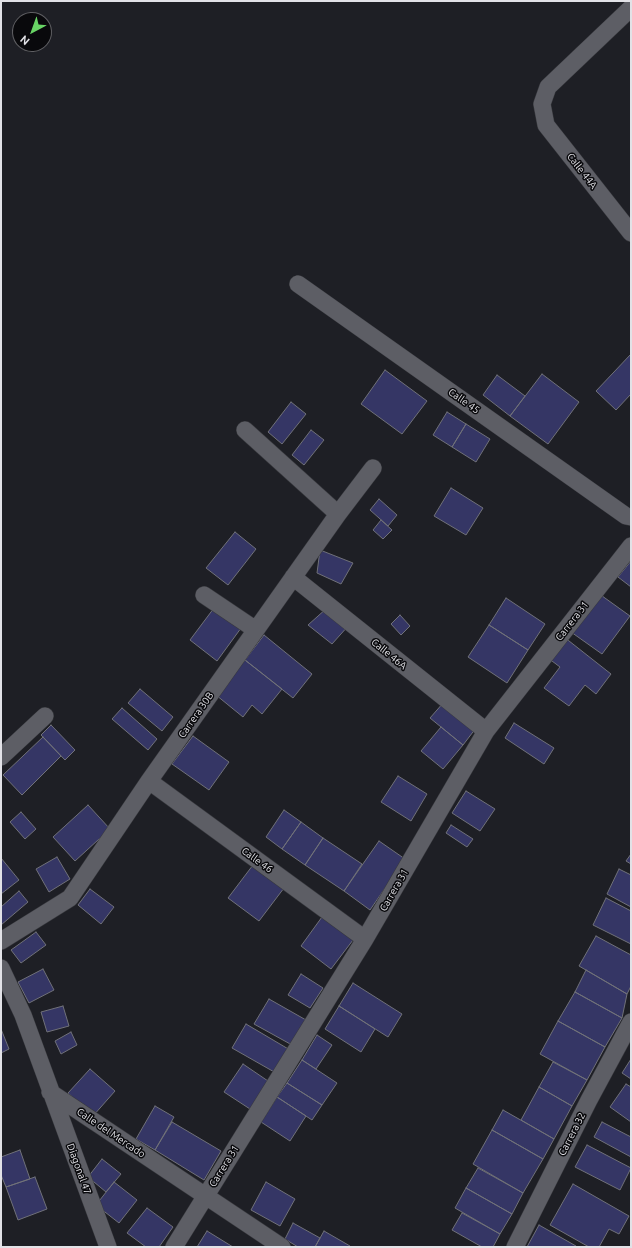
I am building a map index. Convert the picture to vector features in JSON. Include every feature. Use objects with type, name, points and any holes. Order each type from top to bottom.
[{"type":"street","name":"Calle 44A","points":[[631,8],[548,87],[542,104],[546,125],[631,233]]},
{"type":"street","name":"Calle 45","points":[[298,284],[626,516],[631,517]]},
{"type":"street","points":[[245,430],[338,514]]},
{"type":"street","name":"Carrera 30B","points":[[1,941],[70,898],[149,781],[338,514],[373,468]]},
{"type":"street","name":"Carrera 31","points":[[174,1247],[365,939],[486,731],[631,546]]},
{"type":"street","name":"Calle 46A","points":[[293,577],[486,731]]},
{"type":"street","points":[[204,595],[256,630]]},
{"type":"street","points":[[1,757],[45,716]]},
{"type":"street","name":"Calle 46","points":[[149,781],[365,939]]},
{"type":"street","points":[[1,968],[23,1015],[50,1092]]},
{"type":"street","name":"Carrera 32","points":[[515,1247],[589,1100],[631,1022]]},
{"type":"street","name":"Calle del Mercado","points":[[50,1092],[282,1247]]},
{"type":"street","name":"Diagonal 47","points":[[50,1092],[108,1247]]},
{"type":"building","points":[[631,354],[631,394],[616,410],[596,391]]},
{"type":"building","points":[[385,370],[427,401],[402,434],[361,404]]},
{"type":"building","points":[[542,374],[579,402],[548,444],[510,416]]},
{"type":"building","points":[[497,375],[525,396],[510,416],[483,395]]},
{"type":"building","points":[[291,402],[306,414],[282,444],[268,432]]},
{"type":"building","points":[[447,412],[466,424],[452,447],[433,435]]},
{"type":"building","points":[[466,424],[490,439],[476,462],[452,447]]},
{"type":"building","points":[[311,430],[324,440],[304,465],[292,455]]},
{"type":"building","points":[[451,488],[483,508],[466,535],[434,516]]},
{"type":"building","points":[[379,499],[397,515],[388,526],[370,510]]},
{"type":"building","points":[[381,520],[392,530],[383,539],[373,530]]},
{"type":"building","points":[[235,532],[256,549],[228,585],[206,568]]},
{"type":"building","points":[[320,550],[353,563],[341,584],[317,573]]},
{"type":"building","points":[[631,561],[631,587],[618,577]]},
{"type":"building","points":[[598,593],[630,616],[602,654],[571,632]]},
{"type":"building","points":[[506,598],[545,624],[528,650],[489,625]]},
{"type":"building","points":[[217,604],[244,624],[217,661],[190,640]]},
{"type":"building","points":[[327,608],[349,625],[332,644],[308,625]]},
{"type":"building","points":[[400,615],[410,626],[401,635],[391,624]]},
{"type":"building","points":[[489,625],[528,650],[507,683],[468,657]]},
{"type":"building","points":[[264,635],[312,674],[293,698],[245,660]]},
{"type":"building","points":[[564,637],[611,674],[596,694],[585,685],[569,706],[544,688],[560,667],[548,658]]},
{"type":"building","points":[[245,660],[282,689],[262,714],[252,705],[243,717],[216,695]]},
{"type":"building","points":[[140,689],[173,717],[162,731],[128,703]]},
{"type":"building","points":[[444,702],[476,728],[463,745],[430,718]]},
{"type":"building","points":[[122,708],[157,739],[148,750],[112,719]]},
{"type":"building","points":[[514,723],[554,748],[544,764],[505,738]]},
{"type":"building","points":[[51,725],[75,750],[65,760],[41,735]]},
{"type":"building","points":[[441,727],[463,745],[443,769],[421,751]]},
{"type":"building","points":[[193,736],[229,762],[209,790],[172,764]]},
{"type":"building","points":[[43,737],[61,756],[22,795],[3,775]]},
{"type":"building","points":[[398,776],[427,794],[411,821],[381,802]]},
{"type":"building","points":[[466,791],[495,809],[480,831],[452,813]]},
{"type":"building","points":[[88,805],[110,829],[75,861],[53,837]]},
{"type":"building","points":[[284,810],[301,822],[282,849],[266,837]]},
{"type":"building","points":[[21,812],[36,829],[25,839],[10,822]]},
{"type":"building","points":[[301,822],[323,838],[305,865],[282,849]]},
{"type":"building","points":[[451,825],[473,839],[467,847],[446,833]]},
{"type":"building","points":[[323,838],[362,864],[344,891],[305,865]]},
{"type":"building","points":[[379,841],[405,859],[370,910],[344,891]]},
{"type":"building","points":[[631,854],[631,864],[626,861]]},
{"type":"building","points":[[57,857],[70,879],[49,892],[36,869]]},
{"type":"building","points":[[1,858],[19,880],[1,894]]},
{"type":"building","points":[[253,865],[284,888],[259,921],[228,898]]},
{"type":"building","points":[[619,869],[631,875],[631,907],[607,894]]},
{"type":"building","points":[[90,889],[114,907],[101,924],[78,905]]},
{"type":"building","points":[[19,891],[28,902],[1,925],[1,907]]},
{"type":"building","points":[[606,898],[631,911],[631,944],[593,925]]},
{"type":"building","points":[[322,917],[353,940],[331,969],[301,946]]},
{"type":"building","points":[[36,932],[46,945],[21,963],[11,950]]},
{"type":"building","points":[[596,936],[631,955],[631,986],[627,994],[579,966]]},
{"type":"building","points":[[43,969],[54,990],[29,1003],[18,982]]},
{"type":"building","points":[[586,970],[627,994],[622,1018],[575,992]]},
{"type":"building","points":[[301,974],[323,988],[310,1008],[288,995]]},
{"type":"building","points":[[353,983],[402,1014],[388,1037],[339,1006]]},
{"type":"building","points":[[575,992],[622,1018],[605,1047],[558,1021]]},
{"type":"building","points":[[269,999],[306,1020],[292,1045],[254,1024]]},
{"type":"building","points":[[63,1006],[69,1026],[47,1032],[41,1012]]},
{"type":"building","points":[[339,1006],[375,1029],[361,1052],[325,1029]]},
{"type":"building","points":[[558,1021],[605,1047],[587,1080],[540,1054]]},
{"type":"building","points":[[246,1024],[290,1050],[276,1073],[232,1048]]},
{"type":"building","points":[[1,1029],[9,1049],[1,1053]]},
{"type":"building","points":[[71,1032],[77,1045],[61,1054],[55,1041]]},
{"type":"building","points":[[317,1035],[332,1045],[316,1069],[302,1060]]},
{"type":"building","points":[[631,1059],[631,1079],[622,1073]]},
{"type":"building","points":[[302,1060],[337,1083],[322,1105],[287,1083]]},
{"type":"building","points":[[553,1062],[587,1080],[572,1106],[539,1087]]},
{"type":"building","points":[[243,1064],[268,1081],[250,1109],[224,1092]]},
{"type":"building","points":[[90,1069],[115,1091],[93,1116],[68,1093]]},
{"type":"building","points":[[287,1083],[322,1105],[312,1120],[277,1097]]},
{"type":"building","points":[[626,1084],[631,1087],[631,1122],[610,1107]]},
{"type":"building","points":[[539,1087],[572,1106],[554,1139],[521,1120]]},
{"type":"building","points":[[277,1097],[306,1116],[290,1141],[261,1122]]},
{"type":"building","points":[[155,1106],[174,1117],[155,1150],[136,1139]]},
{"type":"building","points":[[503,1110],[554,1139],[543,1159],[492,1130]]},
{"type":"building","points":[[172,1122],[221,1151],[204,1180],[155,1150]]},
{"type":"building","points":[[602,1122],[631,1137],[631,1157],[594,1137]]},
{"type":"building","points":[[492,1130],[543,1159],[523,1193],[473,1164]]},
{"type":"building","points":[[587,1145],[631,1168],[620,1190],[575,1167]]},
{"type":"building","points":[[20,1150],[30,1179],[6,1187],[1,1175],[1,1157]]},
{"type":"building","points":[[102,1159],[121,1174],[106,1192],[88,1177]]},
{"type":"building","points":[[478,1168],[523,1193],[512,1214],[466,1188]]},
{"type":"building","points":[[35,1177],[47,1209],[18,1220],[6,1187]]},
{"type":"building","points":[[114,1182],[137,1200],[119,1223],[96,1205]]},
{"type":"building","points":[[266,1182],[295,1199],[280,1226],[251,1210]]},
{"type":"building","points":[[573,1184],[629,1216],[619,1234],[609,1229],[599,1247],[589,1247],[550,1225]]},
{"type":"building","points":[[466,1188],[512,1214],[500,1234],[455,1208]]},
{"type":"building","points":[[147,1208],[173,1227],[159,1247],[146,1247],[127,1233]]},
{"type":"building","points":[[462,1213],[500,1234],[493,1247],[482,1247],[452,1230]]},
{"type":"building","points":[[293,1223],[320,1238],[315,1247],[298,1247],[285,1239]]},
{"type":"building","points":[[539,1225],[576,1246],[527,1247]]},
{"type":"building","points":[[207,1231],[233,1247],[197,1247]]},
{"type":"building","points":[[324,1231],[350,1246],[350,1247],[315,1247]]}]
